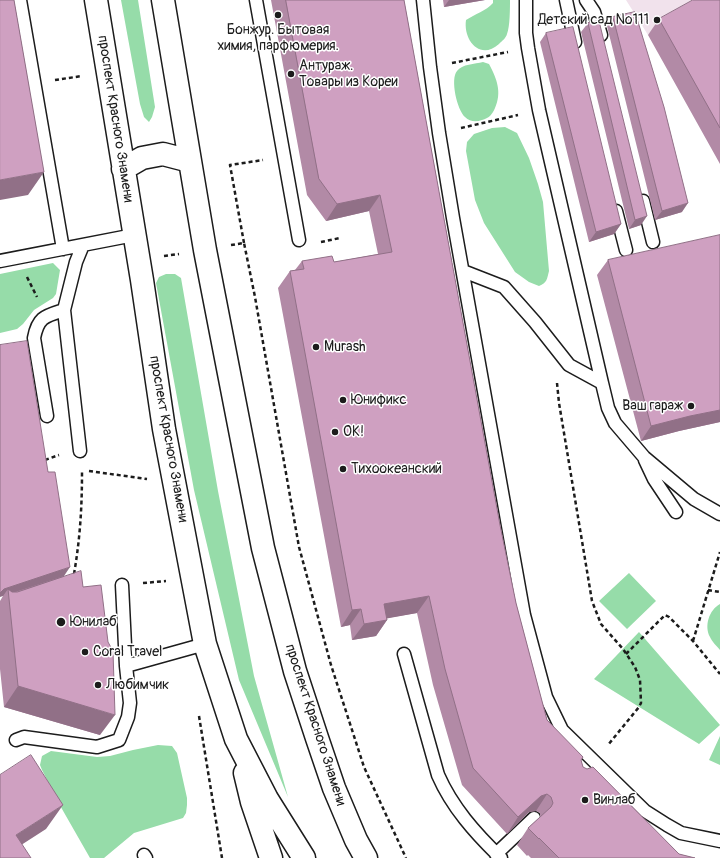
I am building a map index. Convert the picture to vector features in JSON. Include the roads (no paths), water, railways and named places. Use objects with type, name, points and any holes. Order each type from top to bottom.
[{"type":"main road","name":"проспект Красного Знамени","points":[[96,0],[139,261],[164,429],[205,644],[236,739],[267,799],[304,858]]},
{"type":"main road","name":"проспект Красного Знамени","points":[[163,0],[205,250],[263,548],[295,671],[334,788],[356,840],[366,858]]},
{"type":"main road","points":[[123,169],[142,158],[163,154],[190,161]]},
{"type":"main road","points":[[236,739],[252,802],[272,858]]},
{"type":"lane","points":[[20,0],[63,249]]},
{"type":"lane","points":[[256,0],[299,240]]},
{"type":"lane","points":[[423,0],[439,133],[463,271],[524,614],[546,697],[562,730],[644,811],[681,833],[720,841]]},
{"type":"lane","points":[[526,0],[526,33],[539,110],[608,408],[615,424],[644,457],[694,499],[720,514]]},
{"type":"lane","points":[[566,0],[577,50]]},
{"type":"lane","points":[[586,0],[594,12],[604,44]]},
{"type":"lane","points":[[640,189],[653,242]]},
{"type":"lane","points":[[613,196],[626,250]]},
{"type":"lane","points":[[0,261],[134,235]]},
{"type":"lane","points":[[80,451],[64,310],[76,262],[83,245]]},
{"type":"lane","points":[[463,271],[504,287],[553,343],[569,364],[602,382]]},
{"type":"lane","points":[[47,416],[34,338],[36,327],[46,316],[64,310]]},
{"type":"lane","points":[[644,457],[654,479],[676,512]]},
{"type":"lane","points":[[16,740],[24,736],[97,747],[119,740],[128,717],[130,703],[126,666],[122,585]]},
{"type":"lane","points":[[126,666],[205,644]]},
{"type":"lane","points":[[404,654],[438,775],[445,791],[457,809],[498,856],[534,818]]},
{"type":"lane","points":[[586,769],[594,761]]},
{"type":"place","name":"Бонжур. Бытовая химия, парфюмерия.","points":[[278,15]]},
{"type":"place","name":"Детский сад №111","points":[[657,20]]},
{"type":"place","name":"Антураж. Товары из Кореи","points":[[291,74]]},
{"type":"place","name":"Murash","points":[[316,347]]},
{"type":"place","name":"Юнификс","points":[[343,400]]},
{"type":"place","name":"Ваш гараж","points":[[691,406]]},
{"type":"place","name":"ОК!","points":[[335,432]]},
{"type":"place","name":"Тихоокеанский","points":[[343,469]]},
{"type":"place","name":"Юнилаб","points":[[61,622]]},
{"type":"place","name":"Coral Travel","points":[[85,652]]},
{"type":"place","name":"Любимчик","points":[[98,685]]},
{"type":"place","name":"Винлаб","points":[[585,800]]}]
